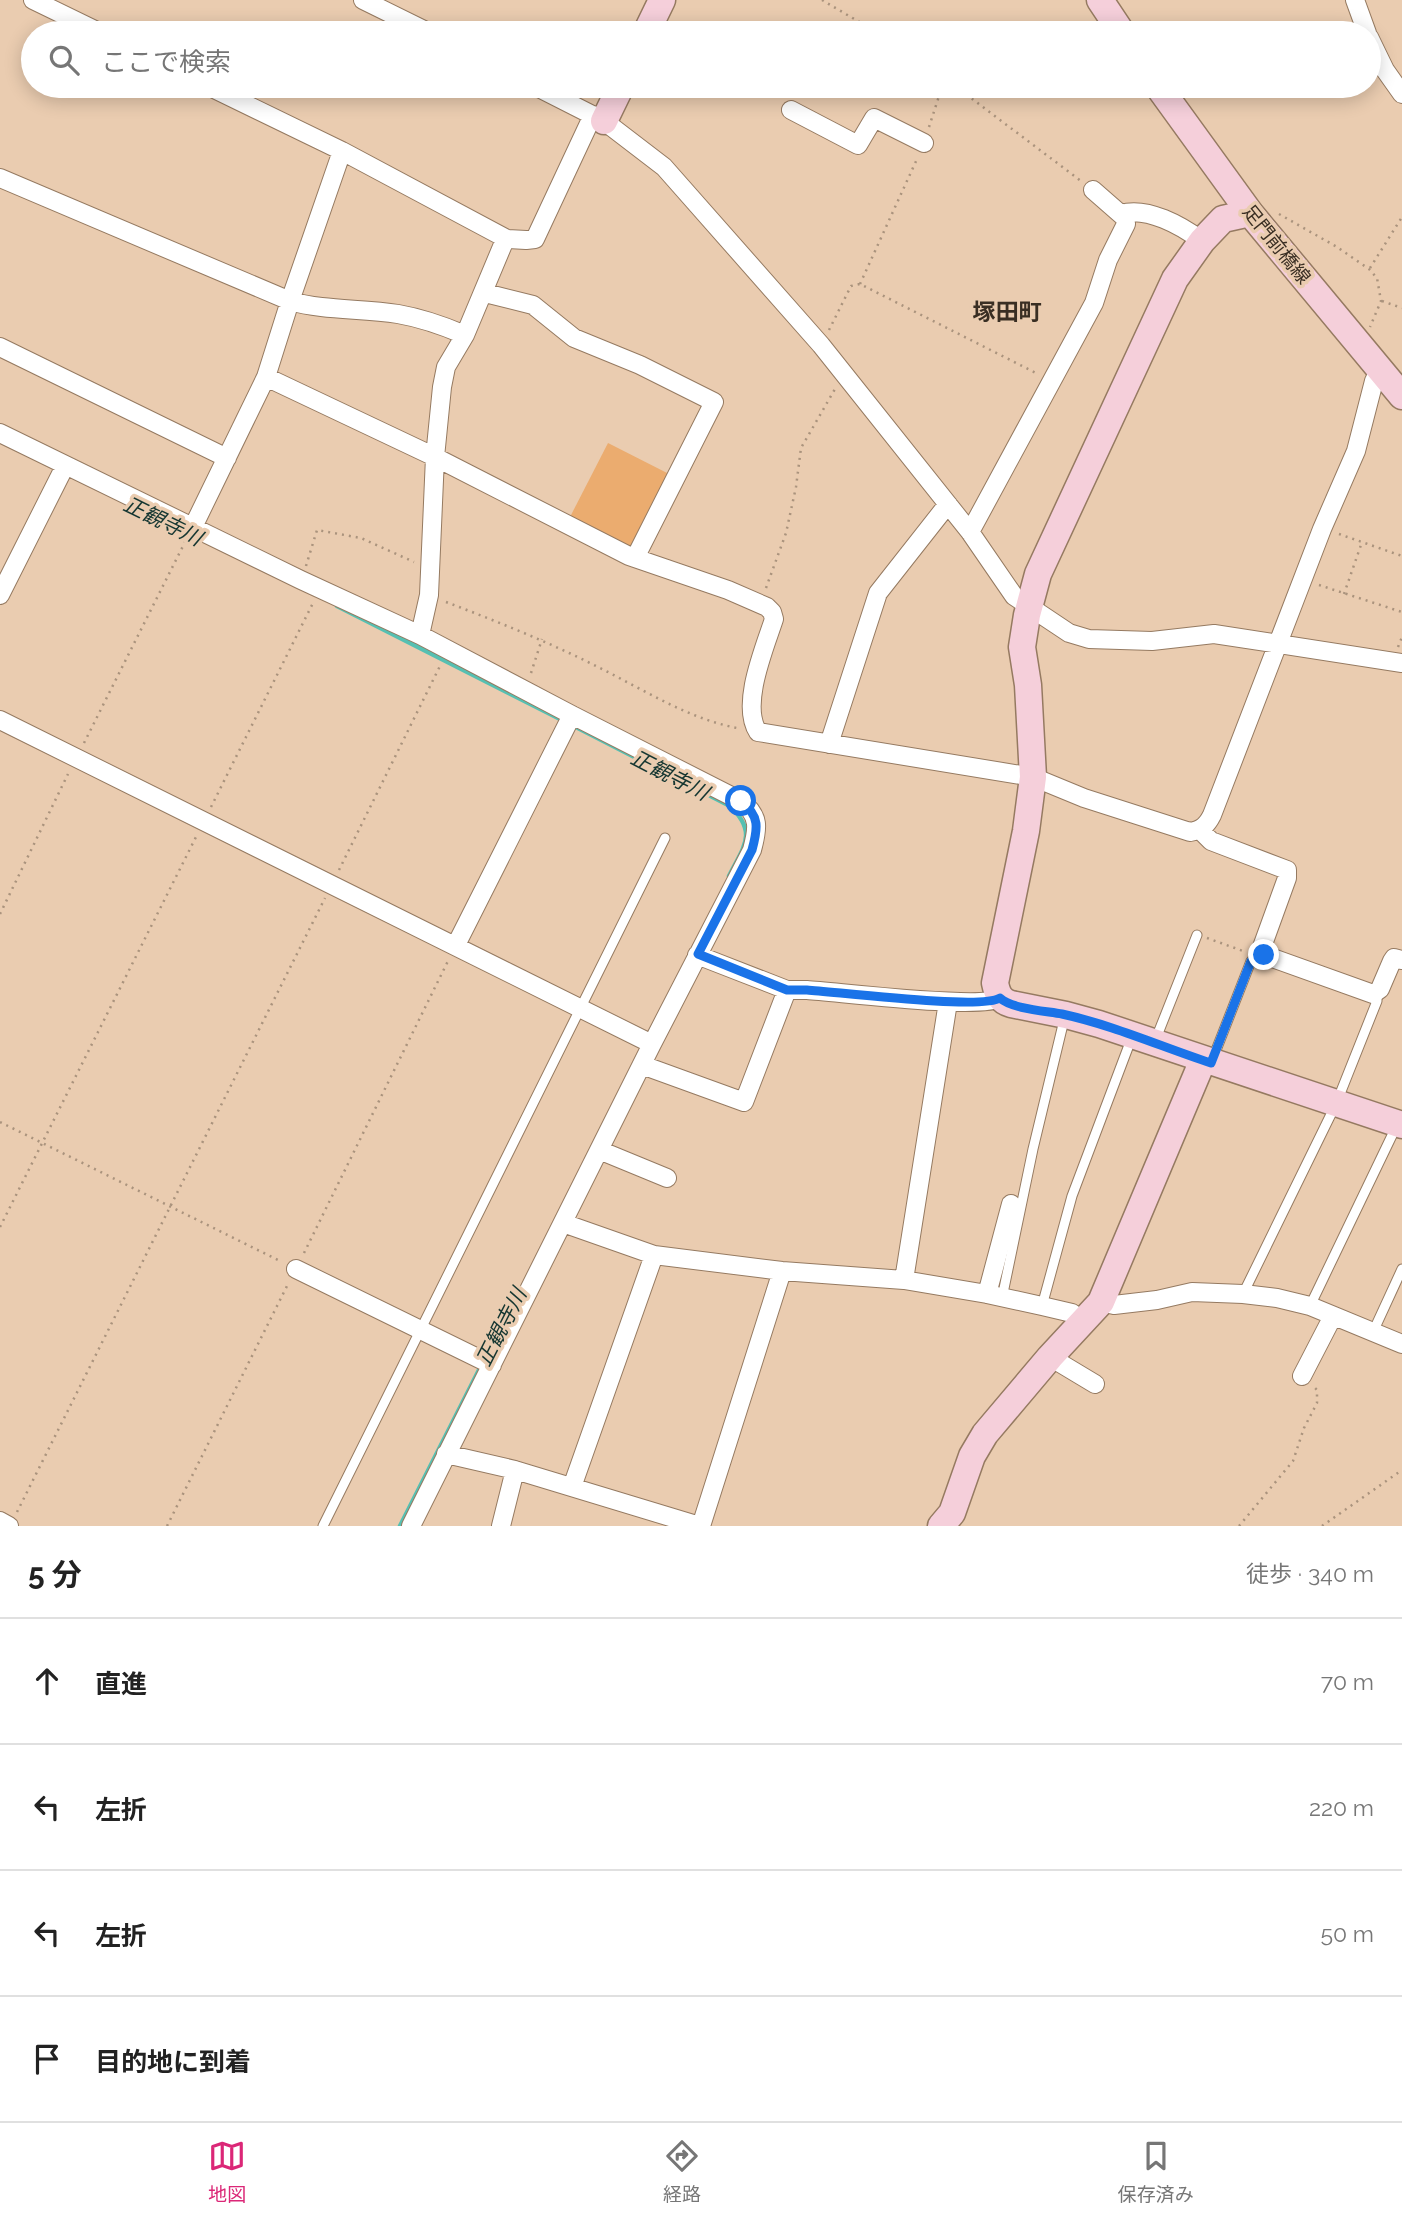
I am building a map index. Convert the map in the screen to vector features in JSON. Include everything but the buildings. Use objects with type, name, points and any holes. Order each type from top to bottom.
[{"type":"street","points":[[33,0],[76,21]]},
{"type":"street","points":[[363,0],[406,21]]},
{"type":"street","points":[[652,21],[662,0]]},
{"type":"street","points":[[1100,0],[1114,21]]},
{"type":"street","points":[[1354,0],[1362,21]]},
{"type":"street","points":[[1381,62],[1402,94]]},
{"type":"street","points":[[233,98],[342,151],[507,239],[535,239],[598,118],[612,98]]},
{"type":"street","points":[[559,98],[598,118],[664,167],[821,345],[970,532],[1014,596],[1069,633],[1088,639],[1152,641],[1214,634],[1402,663]]},
{"type":"street","name":"足門前橋線","points":[[1167,98],[1250,213],[1402,396]]},
{"type":"street","points":[[791,110],[858,145],[874,118],[924,143]]},
{"type":"street","points":[[193,527],[266,377],[342,151]]},
{"type":"street","points":[[0,178],[290,301],[313,307],[400,314],[441,325],[465,335]]},
{"type":"street","points":[[970,532],[1094,303],[1108,260],[1126,224],[1125,218],[1093,190]]},
{"type":"street","points":[[1121,214],[1138,212],[1162,219],[1202,241]]},
{"type":"street","points":[[1250,213],[1223,219],[1202,241],[1175,279],[1045,556],[1029,606],[1022,647],[1028,685],[1033,777],[1026,831],[995,983],[1000,998],[1011,1004],[1066,1015],[1400,1124]]},
{"type":"street","points":[[421,635],[429,595],[435,457],[446,367],[465,335],[507,239]]},
{"type":"street","points":[[485,293],[533,305],[574,338],[640,365],[714,402],[635,558]]},
{"type":"street","points":[[0,347],[227,458]]},
{"type":"street","points":[[266,377],[435,457],[635,558],[728,590],[772,612],[774,619],[754,686],[751,716],[758,732],[1033,777],[1084,798],[1184,830],[1200,830],[1206,826],[1212,815],[1322,529],[1356,452],[1374,381],[1380,369]]},
{"type":"street","points":[[0,433],[301,580],[421,635],[741,801],[751,809],[756,819],[757,832],[752,850],[411,1526]]},
{"type":"street","points":[[0,595],[65,466]]},
{"type":"street","points":[[829,744],[878,593],[948,504]]},
{"type":"street","points":[[456,945],[572,715]]},
{"type":"street","points":[[0,720],[652,1044]]},
{"type":"street","points":[[1200,830],[1211,841],[1287,870],[1287,878],[1260,953],[1369,993],[1377,993],[1380,989],[1394,958],[1402,960]]},
{"type":"street","points":[[698,954],[787,990],[948,1002],[987,1002],[1000,998]]},
{"type":"street","points":[[642,1065],[744,1102],[787,990]]},
{"type":"street","points":[[904,1280],[948,1002]]},
{"type":"street","points":[[941,1526],[951,1513],[972,1456],[985,1434],[1101,1302],[1207,1062]]},
{"type":"street","points":[[599,1150],[667,1178]]},
{"type":"street","points":[[995,1296],[1011,1203]]},
{"type":"street","points":[[563,1223],[654,1255],[782,1271],[904,1280],[1042,1306],[1072,1313],[1083,1321]]},
{"type":"street","points":[[572,1487],[654,1255]]},
{"type":"street","points":[[296,1269],[492,1365]]},
{"type":"street","points":[[446,1454],[516,1470],[701,1526],[782,1271]]},
{"type":"street","points":[[1101,1302],[1114,1305],[1157,1300],[1192,1292],[1243,1294],[1299,1302],[1402,1344]]},
{"type":"street","points":[[1302,1376],[1333,1315]]},
{"type":"street","points":[[1050,1357],[1096,1384]]},
{"type":"street","points":[[501,1526],[516,1470]]},
{"type":"lane","points":[[323,1526],[665,838]]},
{"type":"lane","points":[[1042,1306],[1072,1196],[1143,1040],[1197,935]]},
{"type":"lane","points":[[1207,1062],[1251,961],[1260,953]]},
{"type":"lane","points":[[1243,1294],[1336,1104],[1377,1001],[1377,993]]},
{"type":"lane","points":[[995,1296],[1066,1015]]},
{"type":"lane","points":[[1310,1306],[1400,1124]]},
{"type":"lane","points":[[1373,1332],[1402,1269]]},
{"type":"path","points":[[821,0],[857,21]]},
{"type":"path","points":[[860,284],[924,143],[938,98]]},
{"type":"path","points":[[971,98],[1093,190]]},
{"type":"path","points":[[1250,213],[1262,209],[1272,210],[1337,247],[1369,269],[1377,278],[1381,301],[1363,348]]},
{"type":"path","points":[[1369,269],[1402,217]]},
{"type":"path","points":[[821,345],[851,286],[860,284],[1052,381]]},
{"type":"path","points":[[1381,301],[1402,308]]},
{"type":"path","points":[[760,604],[786,533],[801,449],[844,374]]},
{"type":"path","points":[[0,914],[193,527]]},
{"type":"path","points":[[1322,529],[1402,556]]},
{"type":"path","points":[[301,580],[317,530],[361,538],[404,559],[431,566]]},
{"type":"path","points":[[1344,594],[1362,542]]},
{"type":"path","points":[[1303,580],[1402,612]]},
{"type":"path","points":[[0,1227],[320,588]]},
{"type":"path","points":[[429,595],[541,639],[662,701],[719,725],[758,732]]},
{"type":"path","points":[[525,690],[541,639]]},
{"type":"path","points":[[8,1520],[448,650]]},
{"type":"path","points":[[1197,935],[1251,954],[1260,953]]},
{"type":"path","points":[[167,1526],[456,945]]},
{"type":"path","points":[[0,1122],[296,1269]]},
{"type":"path","points":[[1239,1526],[1293,1461],[1304,1428],[1317,1403],[1317,1390],[1302,1376]]},
{"type":"path","points":[[1322,1526],[1402,1470]]},
{"type":"shaded area","points":[[608,443],[671,475],[636,547],[630,548],[570,517]]},
{"type":"waterway","name":"正観寺川","points":[[337,606],[564,721]]},
{"type":"waterway","name":"正観寺川","points":[[572,725],[730,806],[744,824],[746,840],[729,876]]},
{"type":"waterway","name":"正観寺川","points":[[486,1357],[496,1336]]},
{"type":"waterway","name":"正観寺川","points":[[400,1526],[482,1364]]},
{"type":"district","name":"塚田町","points":[[1007,311]]},
{"type":"route","points":[[741,801],[751,809],[756,819],[757,832],[752,850],[698,954],[787,990],[948,1002],[987,1002],[1000,998],[1011,1004],[1099,1024],[1211,1063],[1251,961],[1260,953],[1264,955]]}]
